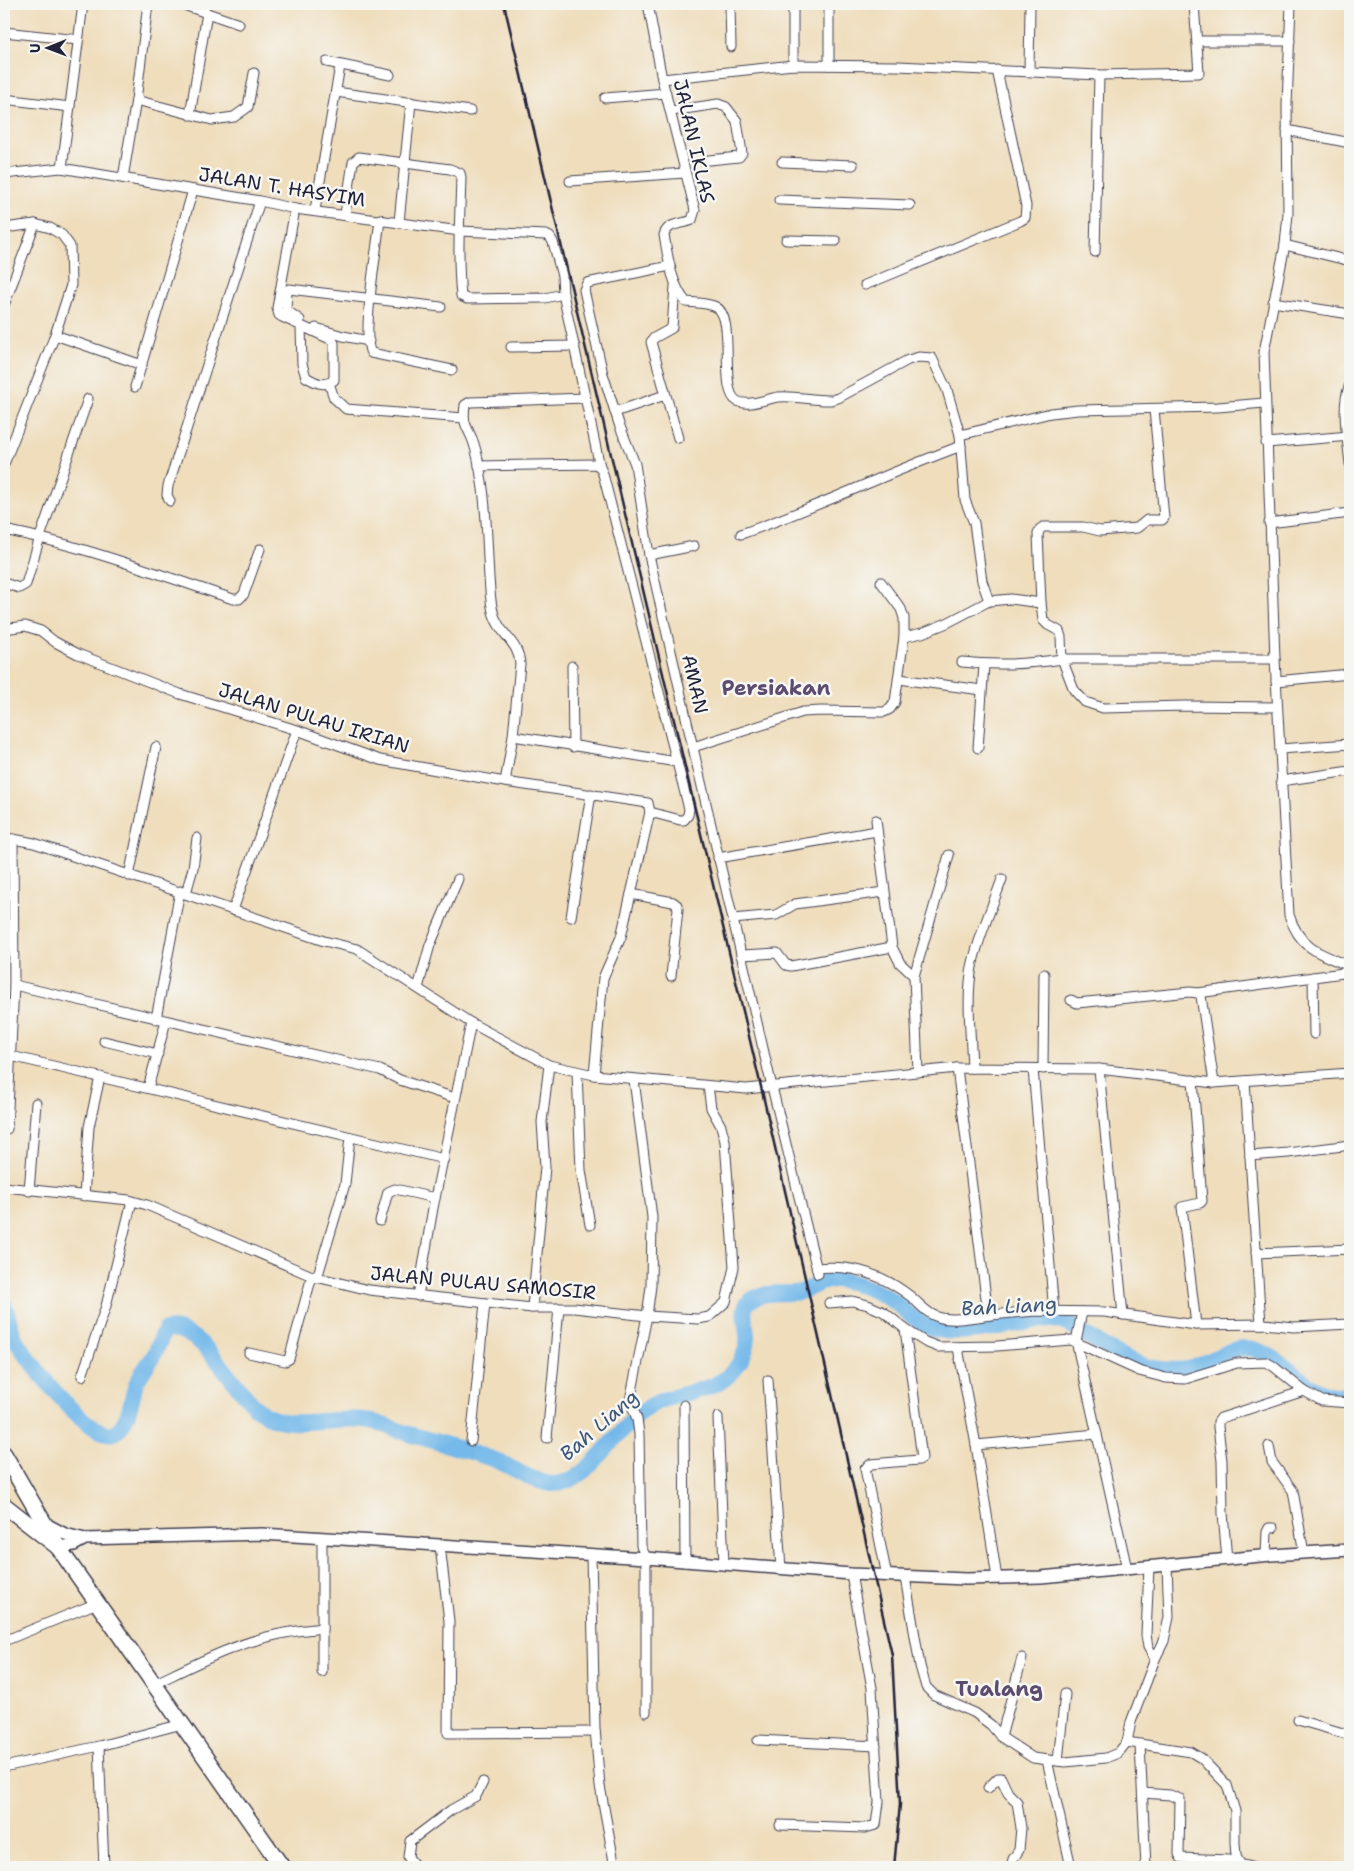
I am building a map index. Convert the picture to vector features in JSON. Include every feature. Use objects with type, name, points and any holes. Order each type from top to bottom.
[{"type":"main road","points":[[4,1454],[58,1547],[282,1867]]},
{"type":"main road","points":[[4,1492],[44,1523]]},
{"type":"main road","points":[[4,1505],[58,1547]]},
{"type":"street","points":[[62,168],[83,4]]},
{"type":"street","points":[[123,178],[136,100],[148,4]]},
{"type":"street","points":[[181,4],[239,24]]},
{"type":"street","name":"JALAN IKLAS","points":[[648,4],[662,78],[695,210],[692,220],[669,226],[666,230],[664,235],[670,266]]},
{"type":"street","points":[[730,4],[731,47]]},
{"type":"street","points":[[792,65],[793,4]]},
{"type":"street","points":[[829,4],[829,65]]},
{"type":"street","points":[[1029,71],[1030,4]]},
{"type":"street","points":[[662,78],[792,65],[897,66],[1098,75],[1199,73],[1194,4]]},
{"type":"street","points":[[1291,4],[1287,130],[1288,214],[1285,245],[1264,352],[1264,403],[1277,708],[1289,915],[1294,930],[1312,950],[1350,966]]},
{"type":"street","points":[[190,116],[206,13]]},
{"type":"street","points":[[4,32],[78,40]]},
{"type":"street","points":[[1197,41],[1290,41]]},
{"type":"street","points":[[327,62],[390,75]]},
{"type":"street","points":[[315,210],[340,66]]},
{"type":"street","points":[[865,285],[1025,218],[1026,206],[998,70]]},
{"type":"street","points":[[136,100],[190,116],[212,120],[234,118],[248,107],[254,72]]},
{"type":"street","points":[[1095,252],[1098,75]]},
{"type":"street","points":[[336,92],[470,111]]},
{"type":"street","points":[[605,98],[666,92]]},
{"type":"street","points":[[4,98],[70,107]]},
{"type":"street","points":[[399,222],[411,102]]},
{"type":"street","points":[[671,111],[718,104],[726,106],[737,121],[742,154],[739,157],[708,160]]},
{"type":"street","points":[[1287,130],[1350,143]]},
{"type":"street","points":[[345,214],[355,158],[359,156],[450,169],[460,173],[458,273],[461,296],[467,299],[545,298],[564,294],[600,467],[690,809],[684,820],[650,812],[621,936],[603,978],[594,1075]]},
{"type":"street","points":[[782,162],[853,165]]},
{"type":"street","name":"JALAN T. HASYIM","points":[[4,174],[62,168],[260,201],[295,209],[315,210],[460,231],[546,235],[553,242],[562,276],[564,294]]},
{"type":"street","points":[[570,181],[685,173]]},
{"type":"street","points":[[135,387],[193,190]]},
{"type":"street","points":[[780,200],[910,205]]},
{"type":"street","points":[[170,501],[167,495],[168,486],[260,201]]},
{"type":"street","points":[[295,209],[277,308],[279,315],[282,317],[332,340],[334,343],[334,380],[329,383],[319,384],[306,378],[302,364],[301,326]]},
{"type":"street","points":[[380,219],[368,325],[369,349],[372,353],[452,370]]},
{"type":"street","points":[[4,305],[7,288],[35,224]]},
{"type":"street","points":[[4,228],[35,224],[50,228],[62,235],[70,246],[72,285],[55,335],[4,464]]},
{"type":"street","points":[[786,240],[836,241]]},
{"type":"street","points":[[1285,245],[1350,261]]},
{"type":"street","points":[[670,266],[676,285],[686,302],[715,306],[720,310],[726,329],[729,386],[732,396],[737,402],[746,404],[785,397],[831,400],[908,360],[925,357],[932,358],[947,390],[960,435],[965,500],[974,523],[982,581],[989,601]]},
{"type":"street","name":"AMAN","points":[[670,266],[587,283],[584,286],[584,290],[603,374],[635,464],[649,555],[732,919],[817,1271],[843,1268],[880,1277],[897,1286],[930,1314],[938,1318],[991,1316]]},
{"type":"street","points":[[676,285],[672,328],[670,331],[654,338],[651,342],[678,438]]},
{"type":"street","points":[[369,341],[342,336],[294,318],[286,310],[287,291],[289,289],[441,307]]},
{"type":"street","points":[[1273,302],[1350,314]]},
{"type":"street","points":[[55,335],[142,365]]},
{"type":"street","points":[[511,347],[575,346]]},
{"type":"street","points":[[329,383],[334,398],[346,409],[464,418]]},
{"type":"street","points":[[1350,385],[1346,393],[1350,464]]},
{"type":"street","points":[[615,412],[665,395]]},
{"type":"street","points":[[504,782],[513,736],[520,655],[517,648],[502,632],[493,614],[484,493],[474,445],[465,426],[466,405],[470,402],[585,398]]},
{"type":"street","points":[[4,583],[19,588],[26,584],[40,537],[88,399]]},
{"type":"street","points":[[960,435],[1051,413],[1078,410],[1218,407],[1264,403]]},
{"type":"street","points":[[1154,409],[1163,485],[1164,518],[1162,520],[1148,520],[1137,528],[1100,531],[1083,526],[1043,527],[1038,534],[1041,603],[1045,623],[1059,632],[1062,659],[1074,690],[1085,702],[1103,708],[1185,706],[1277,708]]},
{"type":"street","points":[[1266,443],[1349,436]]},
{"type":"street","points":[[741,534],[784,519],[920,461],[961,446]]},
{"type":"street","points":[[479,466],[595,464],[600,467]]},
{"type":"street","points":[[1269,523],[1350,513]]},
{"type":"street","points":[[4,530],[40,537],[233,599],[239,599],[244,594],[260,549]]},
{"type":"street","points":[[649,555],[694,546]]},
{"type":"street","points":[[693,747],[803,712],[884,712],[890,709],[895,702],[904,637],[904,618],[881,582]]},
{"type":"street","points":[[904,637],[922,633],[939,626],[989,601],[1011,599],[1041,603]]},
{"type":"street","name":"JALAN PULAU IRIAN","points":[[4,629],[25,626],[41,631],[55,642],[78,654],[180,694],[298,730],[380,760],[504,782],[643,801],[648,803],[650,812]]},
{"type":"street","points":[[962,662],[984,664],[1040,662],[1062,659],[1275,659]]},
{"type":"street","points":[[978,748],[984,664]]},
{"type":"street","points":[[572,666],[573,747]]},
{"type":"street","points":[[1276,681],[1350,674]]},
{"type":"street","points":[[898,679],[982,690]]},
{"type":"street","points":[[233,910],[298,730]]},
{"type":"street","points":[[513,736],[677,762]]},
{"type":"street","points":[[1280,749],[1350,744]]},
{"type":"street","points":[[129,876],[156,746]]},
{"type":"street","points":[[1281,781],[1350,771]]},
{"type":"street","points":[[571,918],[591,794]]},
{"type":"street","points":[[876,820],[892,947],[900,963],[914,976]]},
{"type":"street","points":[[718,858],[878,830]]},
{"type":"street","points":[[156,1019],[183,892],[193,868],[197,838]]},
{"type":"street","points":[[7,1129],[9,1052],[14,985],[8,839],[34,843],[324,941],[357,950],[472,1023],[549,1065],[594,1075],[746,1089],[956,1068],[1098,1069],[1214,1083],[1350,1072]]},
{"type":"street","points":[[918,1072],[914,976],[949,855]]},
{"type":"street","points":[[418,988],[430,945],[458,879]]},
{"type":"street","points":[[972,1068],[970,1021],[972,970],[976,950],[1002,879]]},
{"type":"street","points":[[732,919],[776,915],[795,904],[884,892]]},
{"type":"street","points":[[632,894],[674,902],[677,905],[671,976]]},
{"type":"street","points":[[741,955],[777,953],[786,965],[791,966],[892,947]]},
{"type":"street","points":[[1071,1000],[1077,1002],[1190,992],[1198,993],[1350,972]]},
{"type":"street","points":[[1043,1069],[1044,974]]},
{"type":"street","points":[[1313,977],[1314,1034]]},
{"type":"street","points":[[14,985],[380,1070],[400,1080],[455,1098]]},
{"type":"street","points":[[1198,993],[1201,996],[1214,1083]]},
{"type":"street","points":[[148,1088],[166,1021]]},
{"type":"street","points":[[418,1296],[435,1198],[472,1023]]},
{"type":"street","points":[[104,1041],[158,1054]]},
{"type":"street","points":[[9,1052],[100,1077],[444,1159]]},
{"type":"street","points":[[532,1308],[545,1167],[542,1122],[549,1065]]},
{"type":"street","points":[[956,1068],[986,1298],[991,1316],[1036,1311],[1081,1315],[1104,1312],[1196,1325],[1261,1324],[1294,1327],[1350,1324]]},
{"type":"street","points":[[1033,1069],[1054,1312]]},
{"type":"street","points":[[1098,1069],[1122,1315]]},
{"type":"street","points":[[577,1072],[581,1170],[590,1225]]},
{"type":"street","points":[[84,1196],[89,1126],[100,1077]]},
{"type":"street","points":[[634,1080],[652,1217],[651,1286],[630,1401],[637,1419],[641,1546],[646,1558],[646,1712]]},
{"type":"street","points":[[1194,1080],[1202,1201],[1182,1207],[1196,1325]]},
{"type":"street","points":[[1245,1081],[1261,1324]]},
{"type":"street","name":"JALAN PULAU SAMOSIR","points":[[4,1187],[132,1201],[147,1205],[314,1277],[369,1290],[532,1308],[574,1308],[647,1316],[709,1317],[726,1302],[734,1267],[725,1141],[721,1126],[710,1108],[708,1086]]},
{"type":"street","points":[[29,1190],[36,1103]]},
{"type":"street","points":[[249,1353],[285,1361],[289,1359],[345,1184],[350,1137]]},
{"type":"street","points":[[1250,1156],[1350,1145]]},
{"type":"street","points":[[380,1221],[390,1190],[395,1189],[435,1198]]},
{"type":"street","points":[[82,1376],[106,1306],[132,1201]]},
{"type":"street","points":[[1256,1253],[1350,1249]]},
{"type":"street","points":[[830,1303],[852,1301],[868,1305],[884,1312],[924,1342],[938,1347],[958,1348],[1076,1338],[1139,1371],[1166,1378],[1185,1379],[1237,1363],[1266,1362],[1304,1391],[1322,1401],[1350,1403]]},
{"type":"street","points":[[471,1441],[485,1303]]},
{"type":"street","points":[[547,1438],[559,1308]]},
{"type":"street","points":[[1081,1315],[1076,1338],[1127,1569]]},
{"type":"street","points":[[888,1576],[865,1468],[871,1464],[919,1460],[922,1458],[905,1329]]},
{"type":"street","points":[[958,1348],[976,1445],[997,1578]]},
{"type":"street","points":[[768,1380],[781,1569]]},
{"type":"street","points":[[1227,1560],[1222,1513],[1222,1461],[1218,1427],[1219,1420],[1304,1391]]},
{"type":"street","points":[[684,1405],[685,1562]]},
{"type":"street","points":[[718,1417],[724,1565]]},
{"type":"street","points":[[976,1445],[1096,1434]]},
{"type":"street","points":[[1268,1446],[1274,1466],[1293,1491],[1304,1553]]},
{"type":"street","points":[[44,1523],[65,1534],[85,1539],[262,1534],[591,1554],[852,1574],[966,1579],[1041,1577],[1266,1555],[1350,1550]]},
{"type":"street","points":[[1266,1555],[1267,1532],[1269,1528],[1273,1528]]},
{"type":"street","points":[[322,1538],[322,1672]]},
{"type":"street","points":[[58,1547],[74,1545],[85,1539]]},
{"type":"street","points":[[440,1546],[450,1621],[448,1734],[595,1732]]},
{"type":"street","points":[[591,1554],[595,1732],[600,1786],[614,1867]]},
{"type":"street","points":[[1149,1566],[1146,1635],[1148,1647],[1155,1659]]},
{"type":"street","points":[[905,1577],[920,1666],[926,1687],[934,1695],[975,1713],[991,1725],[1000,1737],[1033,1758],[1065,1762],[1106,1758],[1118,1753],[1128,1742],[1131,1722],[1164,1640],[1169,1617],[1167,1566]]},
{"type":"street","points":[[780,1826],[865,1828],[876,1824],[879,1802],[872,1688],[852,1574]]},
{"type":"street","points":[[4,1641],[97,1603]]},
{"type":"street","points":[[154,1684],[221,1652],[247,1642],[280,1634],[322,1628]]},
{"type":"street","points":[[1000,1737],[1022,1658]]},
{"type":"street","points":[[1058,1761],[1065,1694]]},
{"type":"street","points":[[1298,1720],[1350,1735]]},
{"type":"street","points":[[4,1767],[99,1746],[182,1724]]},
{"type":"street","points":[[758,1740],[876,1746]]},
{"type":"street","points":[[1128,1742],[1191,1752],[1201,1758],[1227,1785],[1235,1811],[1236,1856],[1244,1866]]},
{"type":"street","points":[[1140,1745],[1144,1793],[1146,1867]]},
{"type":"street","points":[[99,1746],[104,1867]]},
{"type":"street","points":[[1047,1760],[1071,1867]]},
{"type":"street","points":[[988,1788],[998,1778],[1001,1778],[1008,1793],[1016,1802],[1021,1828],[1020,1845],[1011,1863],[1011,1867]]},
{"type":"street","points":[[416,1867],[408,1856],[410,1841],[451,1810],[476,1796],[483,1782]]},
{"type":"street","points":[[1144,1793],[1170,1795],[1180,1799],[1179,1854],[1181,1858],[1229,1860],[1244,1866]]},
{"type":"waterway","name":"Bah Liang","points":[[4,1304],[16,1340],[33,1365],[62,1400],[79,1416],[94,1428],[108,1433],[118,1430],[125,1420],[136,1384],[156,1351],[165,1330],[179,1330],[192,1336],[205,1347],[251,1403],[261,1412],[272,1418],[299,1422],[357,1419],[370,1421],[495,1460],[533,1479],[546,1483],[559,1483],[572,1479],[584,1471],[627,1425],[651,1406],[660,1401],[710,1387],[728,1377],[739,1364],[746,1347],[747,1337],[744,1317],[747,1305],[751,1300],[769,1294],[800,1292],[833,1280],[857,1284],[875,1291],[897,1304],[918,1321],[937,1330],[967,1331],[1036,1320],[1060,1321],[1130,1360],[1153,1368],[1169,1370],[1195,1367],[1237,1349],[1253,1349],[1269,1355],[1315,1389],[1330,1394],[1350,1396]]},
{"type":"railway","points":[[504,4],[762,1091],[892,1655],[900,1804],[894,1867]]},
{"type":"district","name":"Persiakan","points":[[776,688]]},
{"type":"district","name":"Tualang","points":[[999,1689]]}]
